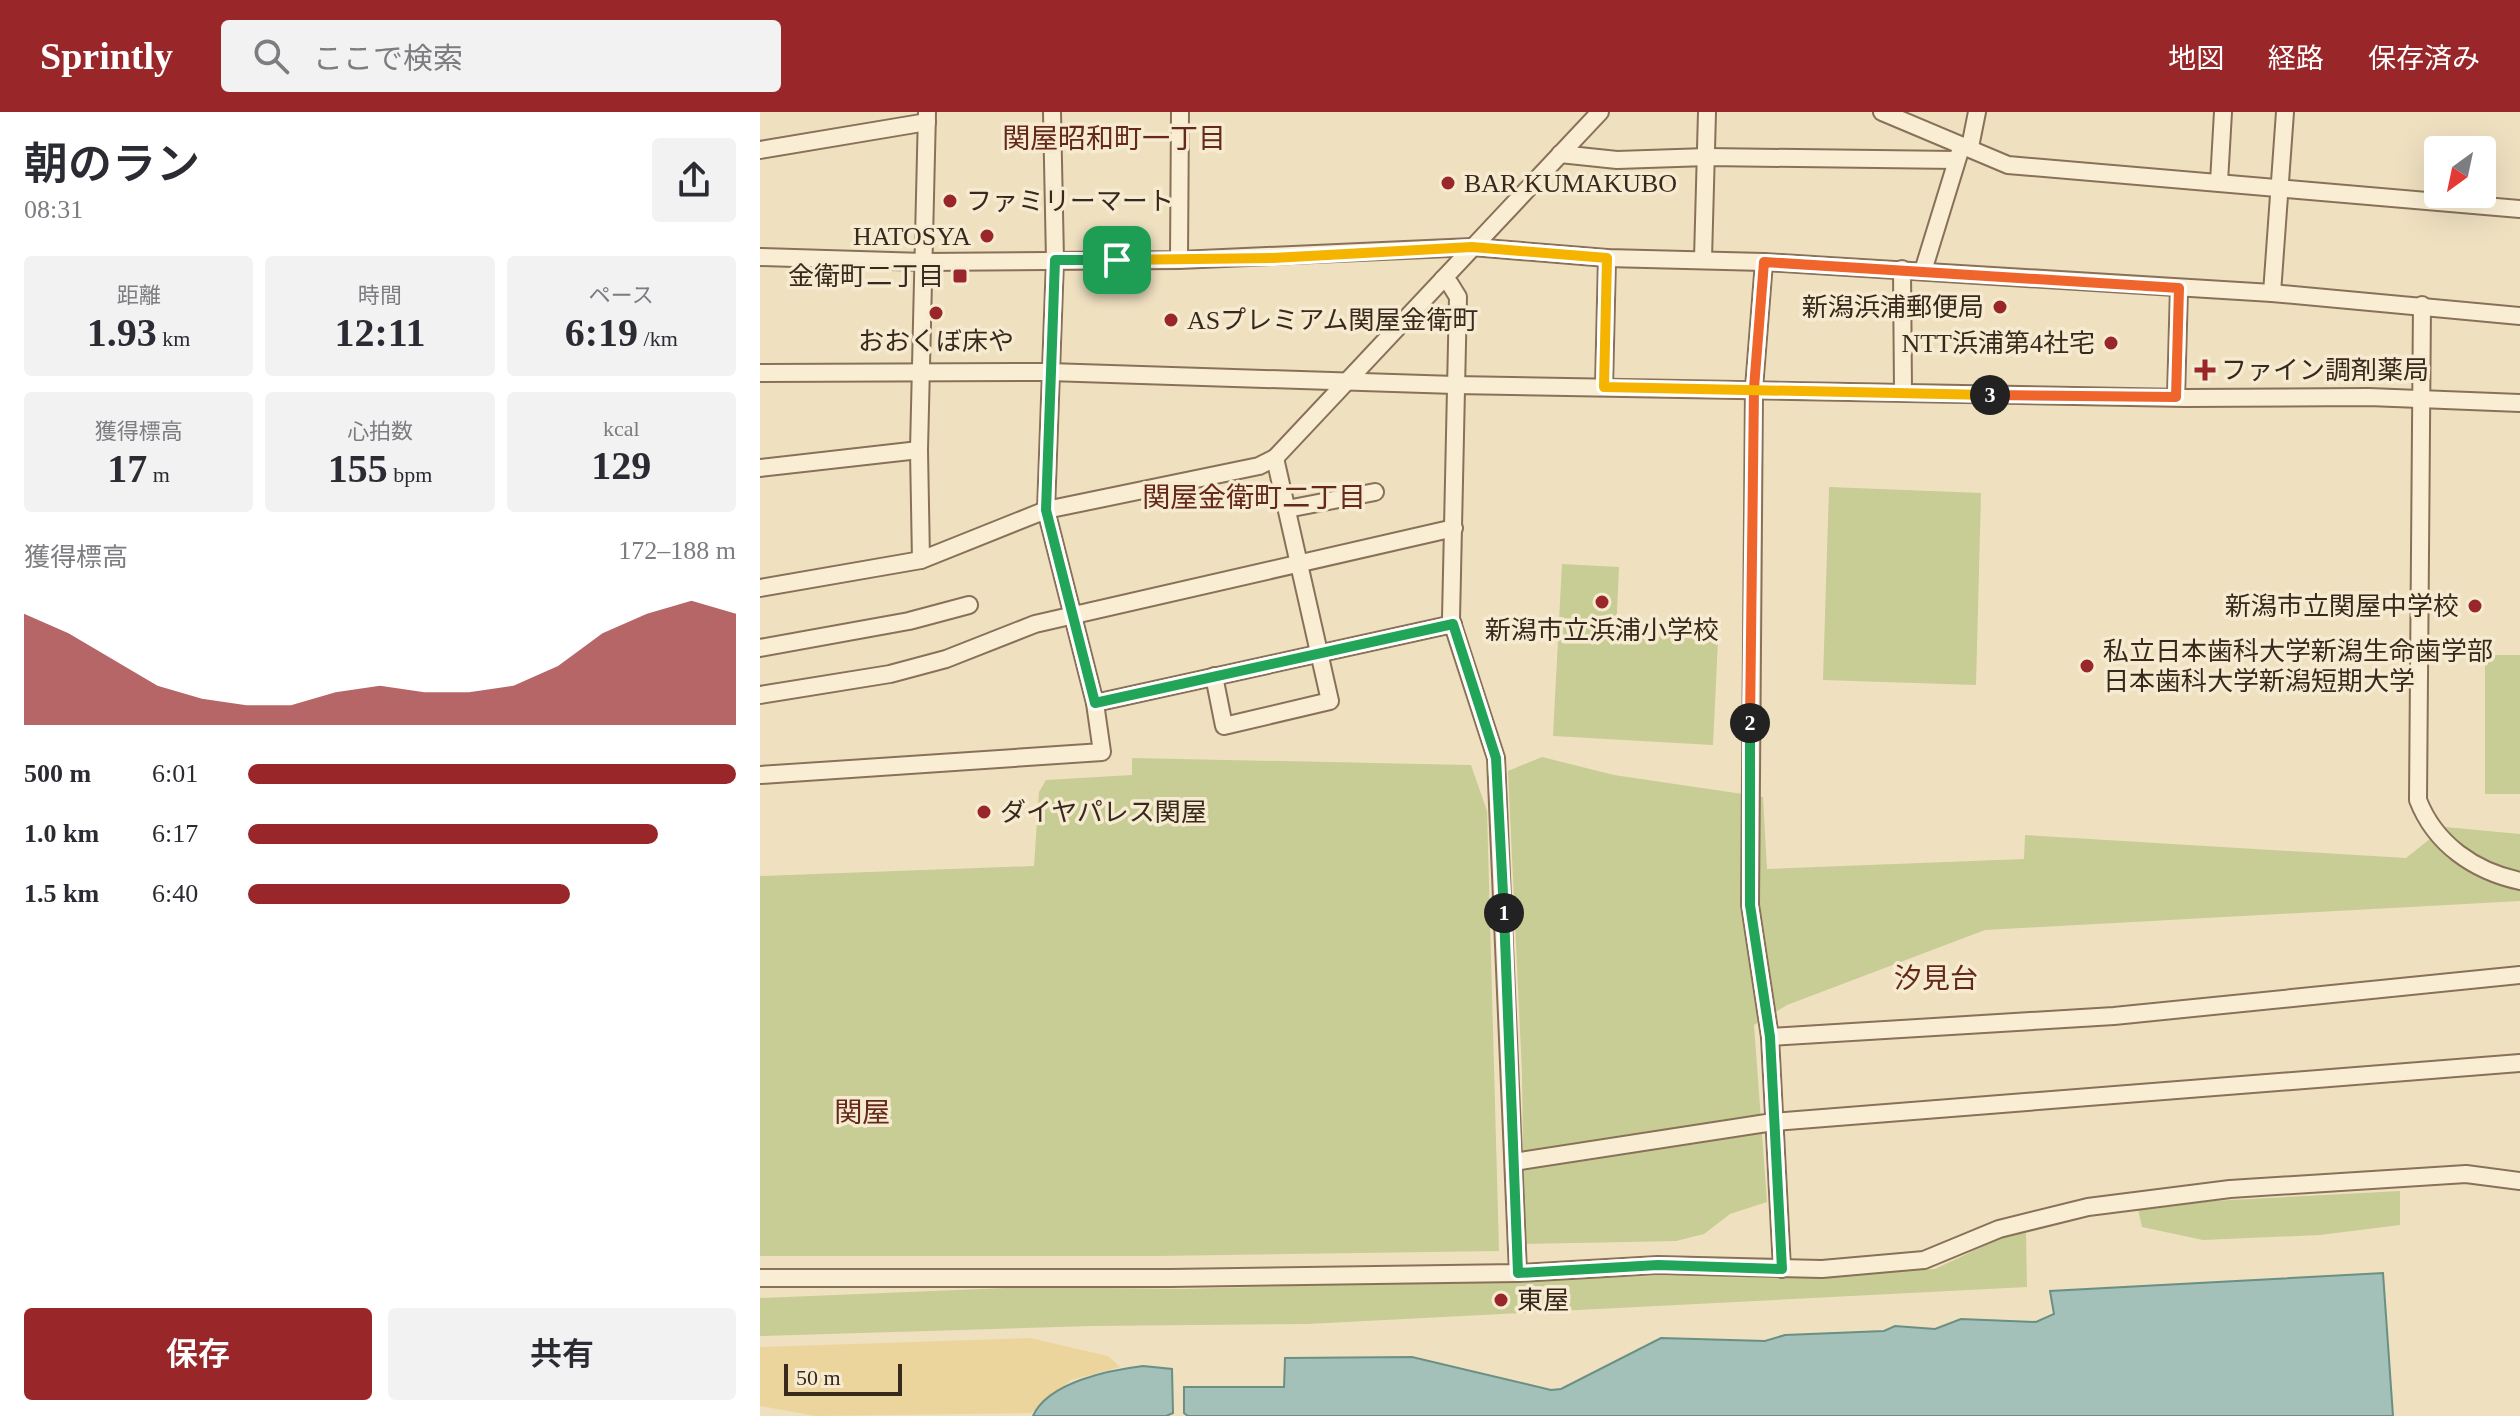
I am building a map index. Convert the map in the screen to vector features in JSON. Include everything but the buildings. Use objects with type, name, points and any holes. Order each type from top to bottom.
[{"type":"street","points":[[760,775],[1102,752],[1095,703],[1075,615],[1046,510],[1055,260],[1052,112]]},
{"type":"street","points":[[1179,260],[1180,112]]},
{"type":"street","points":[[1703,259],[1707,112]]},
{"type":"street","points":[[1882,112],[1967,145],[1978,154],[2008,165],[2520,209]]},
{"type":"street","points":[[1923,271],[1956,160],[1967,145],[1977,112]]},
{"type":"street","points":[[2219,182],[2223,112]]},
{"type":"street","points":[[2272,293],[2285,112]]},
{"type":"street","points":[[760,588],[921,560],[1046,510],[1259,466],[1275,458],[1598,113]]},
{"type":"street","points":[[760,150],[927,117],[919,450],[921,560]]},
{"type":"street","points":[[1560,154],[1617,160],[1707,157],[1956,160]]},
{"type":"street","points":[[760,257],[924,262],[1179,260],[1472,247],[1607,258],[1703,259],[1902,269],[2272,293],[2520,316]]},
{"type":"street","points":[[1604,387],[1607,258]]},
{"type":"street","points":[[1764,262],[1754,388],[1750,905],[1770,1037],[1782,1269]]},
{"type":"street","points":[[1902,269],[1903,392]]},
{"type":"street","points":[[1443,279],[1458,297],[1453,624],[1496,758],[1518,1273]]},
{"type":"street","points":[[2176,397],[2179,288]]},
{"type":"street","points":[[2422,305],[2418,800],[2439,838],[2470,862],[2520,881]]},
{"type":"street","points":[[760,373],[1049,372],[1343,383],[2520,403]]},
{"type":"street","points":[[760,468],[919,450]]},
{"type":"street","points":[[1214,676],[1224,726],[1330,701],[1275,458]]},
{"type":"street","points":[[1287,509],[1375,492]]},
{"type":"street","points":[[760,695],[890,674],[946,659],[1035,624],[1454,528]]},
{"type":"street","points":[[760,648],[909,621],[969,605]]},
{"type":"street","points":[[1095,703],[1453,624]]},
{"type":"street","points":[[1770,1037],[2114,1016],[2520,975]]},
{"type":"street","points":[[1514,1162],[1773,1122],[2520,1063]]},
{"type":"street","points":[[760,1278],[1170,1278],[1518,1273],[1658,1265],[1782,1269],[1924,1260],[1999,1229],[2088,1207],[2230,1189],[2466,1174],[2520,1181]]},
{"type":"green space","points":[[1829,487],[1981,493],[1976,685],[1823,680]]},
{"type":"green space","points":[[1562,564],[1619,567],[1616,634],[1718,640],[1713,745],[1553,736]]},
{"type":"green space","points":[[2485,655],[2520,655],[2520,794],[2485,794]]},
{"type":"green space","points":[[1542,757],[1614,775],[1763,797],[1767,869],[2024,859],[2025,835],[2406,858],[2445,827],[2520,834],[2520,901],[1985,930],[1787,1005],[1754,1025],[1767,1202],[1730,1214],[1704,1234],[1676,1241],[1524,1244],[1522,1073],[1508,771]]},
{"type":"green space","points":[[1132,758],[1471,765],[1487,811],[1499,1251],[1157,1256],[760,1256],[760,876],[1034,866],[1039,792],[1046,780],[1132,775]]},
{"type":"green space","points":[[2400,1191],[2400,1225],[2320,1235],[2203,1240],[2142,1227],[2137,1205]]},
{"type":"green space","points":[[2026,1233],[2027,1287],[1307,1324],[1091,1326],[760,1336],[760,1298],[1033,1287],[1182,1289],[1689,1275],[1795,1278],[1935,1269],[2005,1236]]},
{"type":"sand","points":[[1030,1338],[1108,1356],[1120,1367],[1071,1380],[1031,1413],[816,1416],[760,1406],[760,1347]]},
{"type":"water","points":[[2383,1273],[2393,1416],[1188,1416],[1184,1413],[1184,1387],[1284,1387],[1285,1358],[1412,1357],[1551,1390],[1561,1389],[1661,1338],[1765,1341],[1785,1335],[1884,1331],[1895,1326],[1935,1329],[1961,1319],[2036,1322],[2054,1314],[2050,1291]]},
{"type":"water","points":[[1143,1366],[1172,1369],[1173,1413],[1166,1416],[1033,1416],[1052,1394],[1066,1386],[1098,1375]]},
{"type":"place","name":"BAR KUMAKUBO","points":[[1448,183]]},
{"type":"place","name":"ファミリーマート","points":[[950,201]]},
{"type":"place","name":"HATOSYA","points":[[987,236]]},
{"type":"place","name":"金衛町二丁目","points":[[960,276]]},
{"type":"place","name":"新潟浜浦郵便局","points":[[2000,307]]},
{"type":"place","name":"おおくぼ床や","points":[[936,313]]},
{"type":"place","name":"ASプレミアム関屋金衛町","points":[[1171,320]]},
{"type":"place","name":"NTT浜浦第4社宅","points":[[2111,343]]},
{"type":"place","name":"ファイン調剤薬局","points":[[2205,370]]},
{"type":"place","name":"新潟市立浜浦小学校","points":[[1602,602]]},
{"type":"place","name":"新潟市立関屋中学校","points":[[2475,606]]},
{"type":"place","name":"私立日本歯科大学新潟生命歯学部 日本歯科大学新潟短期大学","points":[[2087,666]]},
{"type":"place","name":"ダイヤパレス関屋","points":[[984,812]]},
{"type":"place","name":"東屋","points":[[1501,1300]]},
{"type":"district","name":"関屋昭和町一丁目","points":[[1114,138]]},
{"type":"district","name":"関屋金衛町二丁目","points":[[1254,497]]},
{"type":"district","name":"汐見台","points":[[1936,978]]},
{"type":"district","name":"関屋","points":[[862,1112]]},
{"type":"route","points":[[1117,260],[1055,260],[1049,372],[1046,510],[1095,703],[1453,624],[1496,758],[1510,1028],[1518,1273],[1658,1265],[1782,1269],[1770,1037],[1750,905],[1754,388],[1764,262],[2179,288],[2176,397],[1754,388],[1604,387],[1607,258],[1472,247],[1273,258],[1117,260]]}]
